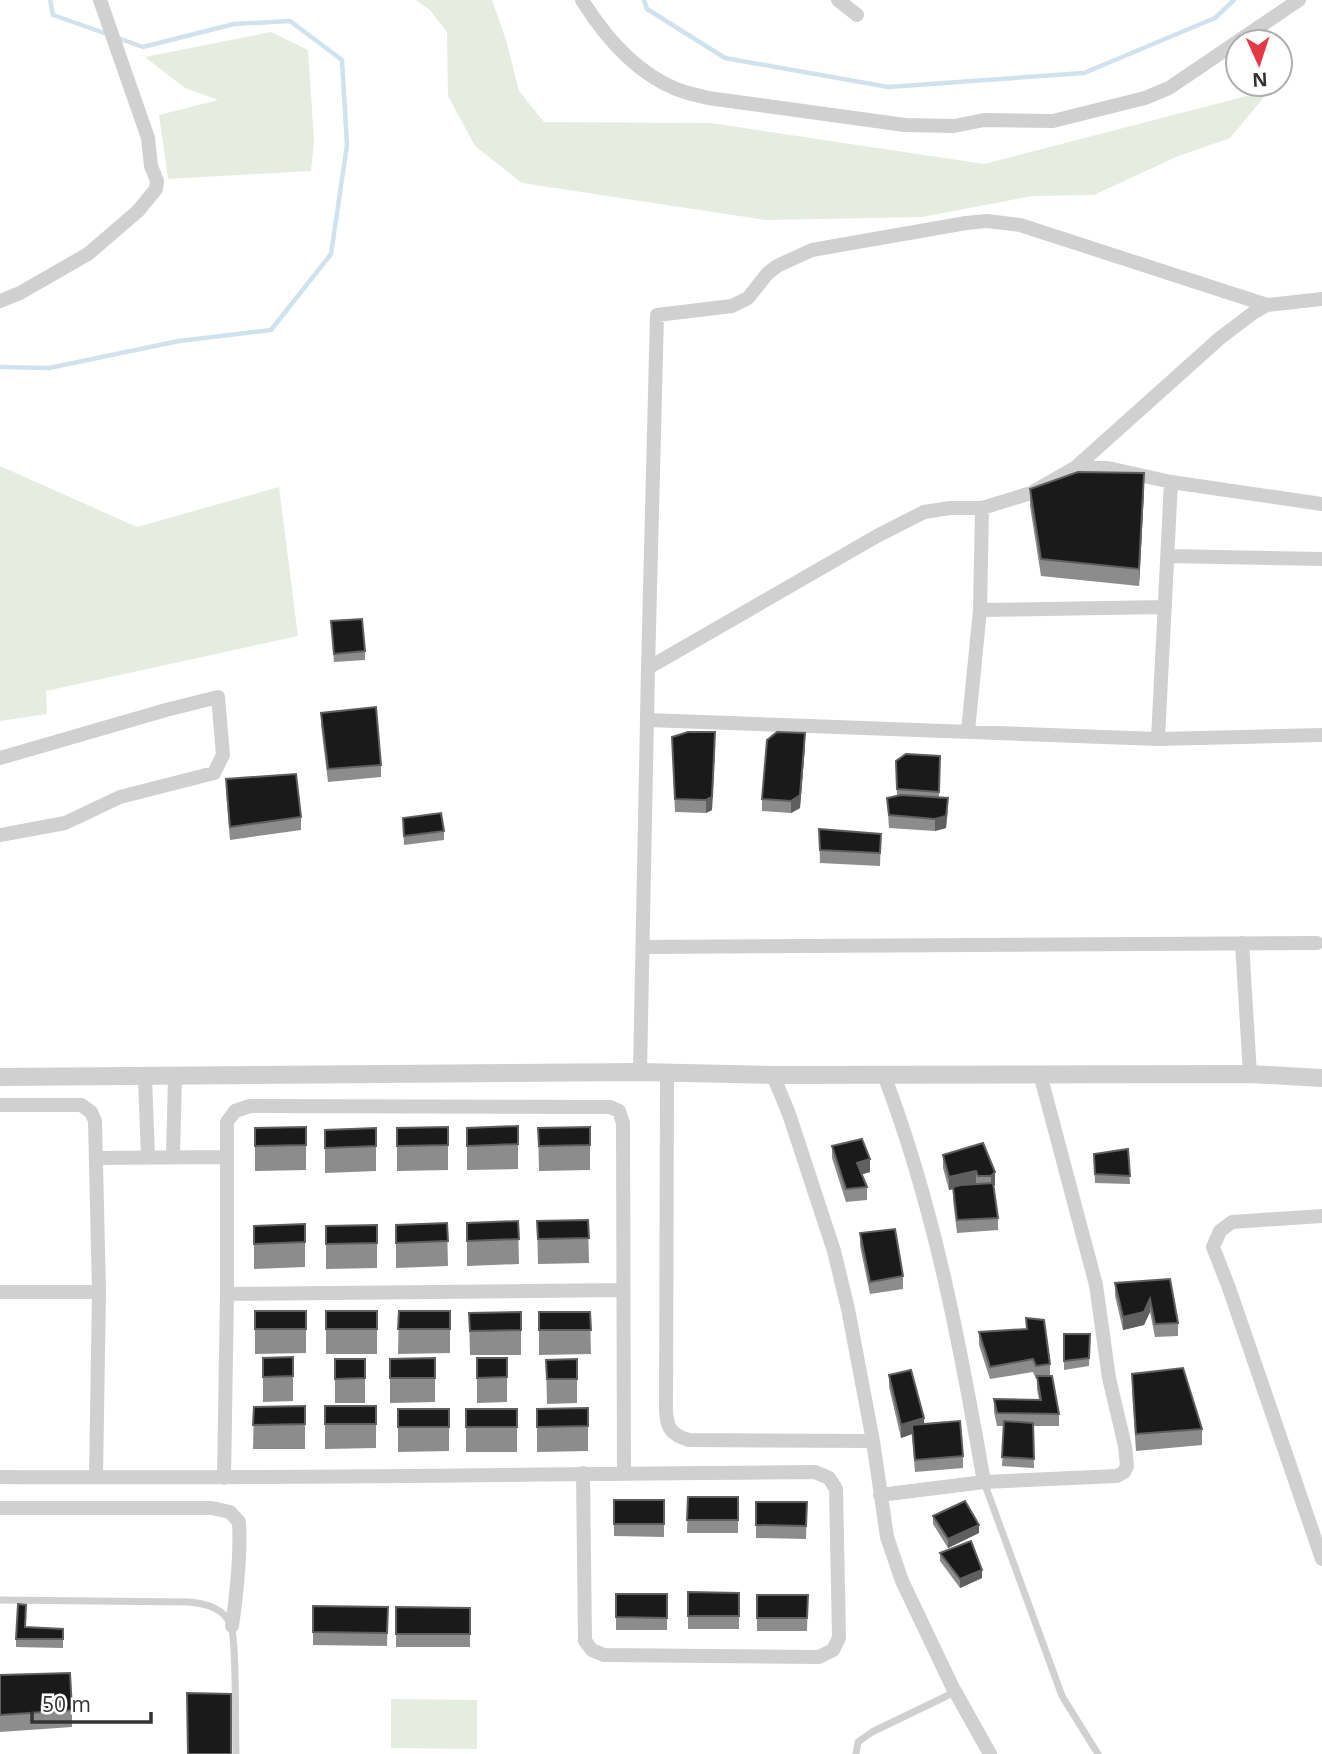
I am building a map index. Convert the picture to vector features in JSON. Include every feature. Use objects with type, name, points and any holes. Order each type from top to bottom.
[{"type":"street","points":[[0,301],[20,293],[88,254],[138,211],[156,189],[157,181],[151,166],[148,138],[100,0]]},
{"type":"street","points":[[582,0],[614,46],[645,71],[676,89],[708,98],[905,125],[954,126],[985,120],[1053,121],[1145,98],[1189,76],[1299,0]]},
{"type":"street","points":[[838,0],[857,15]]},
{"type":"street","points":[[640,1072],[657,315],[742,303],[776,266],[812,250],[987,221],[1020,225],[1267,305],[1322,299]]},
{"type":"street","points":[[648,668],[877,536],[924,512],[950,508],[982,508],[1031,493],[1076,467],[1220,338],[1267,305]]},
{"type":"street","points":[[1076,467],[1108,468],[1171,482],[1322,504]]},
{"type":"street","points":[[1158,739],[1171,482]]},
{"type":"street","points":[[968,731],[980,610],[982,508]]},
{"type":"street","points":[[1167,556],[1322,559]]},
{"type":"street","points":[[980,610],[1165,607]]},
{"type":"street","points":[[0,758],[218,697],[223,755],[214,773],[120,797],[65,823],[0,835]]},
{"type":"street","points":[[648,720],[1158,739],[1322,735]]},
{"type":"street","points":[[1242,943],[1250,1074]]},
{"type":"street","points":[[643,947],[1317,943]]},
{"type":"street","points":[[0,1077],[145,1078],[640,1072],[773,1075],[1250,1074],[1322,1078]]},
{"type":"street","points":[[667,1074],[666,1423],[670,1431],[688,1440],[873,1441]]},
{"type":"street","points":[[880,1494],[984,1482],[1117,1476],[1124,1472],[1127,1466],[1103,1348],[1096,1285],[1040,1074]]},
{"type":"street","points":[[773,1075],[789,1114],[834,1251],[873,1441],[887,1536],[902,1581],[955,1692],[990,1754]]},
{"type":"street","points":[[884,1075],[917,1172],[937,1245],[966,1377],[984,1482]]},
{"type":"street","points":[[173,1156],[175,1077]]},
{"type":"street","points":[[145,1078],[148,1156]]},
{"type":"street","points":[[0,1105],[81,1105],[91,1112],[95,1121],[99,1292],[96,1478]]},
{"type":"street","points":[[224,1478],[228,1294],[227,1122],[235,1111],[250,1106],[610,1107],[619,1111],[623,1123],[624,1474]]},
{"type":"street","points":[[97,1158],[227,1157]]},
{"type":"street","points":[[1322,1216],[1232,1222],[1220,1231],[1213,1247],[1322,1559]]},
{"type":"street","points":[[228,1294],[623,1290]]},
{"type":"street","points":[[0,1292],[99,1292]]},
{"type":"street","points":[[0,1477],[224,1478],[583,1474],[815,1472],[829,1478],[836,1489],[839,1638],[833,1650],[818,1657],[604,1654],[592,1650],[585,1641],[583,1474]]},
{"type":"street","points":[[0,1508],[212,1507],[230,1512],[239,1522],[240,1540],[238,1587],[232,1626]]},
{"type":"lane","points":[[984,1482],[1062,1696],[1098,1754]]},
{"type":"lane","points":[[0,1600],[201,1603],[217,1609],[232,1626],[236,1754]]},
{"type":"lane","points":[[856,1754],[858,1742],[872,1732],[955,1692]]},
{"type":"shaded area","points":[[416,0],[492,0],[519,91],[544,122],[711,123],[984,164],[1239,98],[1263,98],[1230,138],[1176,157],[1094,195],[1032,196],[922,217],[766,220],[522,183],[475,146],[448,96],[447,32],[430,10]]},
{"type":"shaded area","points":[[271,32],[308,50],[314,140],[311,171],[168,179],[159,115],[218,100],[185,88],[145,57]]},
{"type":"shaded area","points":[[0,466],[137,527],[279,487],[298,636],[46,691],[47,714],[0,721]]},
{"type":"shaded area","points":[[391,1699],[477,1700],[477,1749],[391,1748]]},
{"type":"building","points":[[1078,472],[1144,473],[1139,569],[1041,559],[1030,489]]},
{"type":"building","points":[[362,619],[365,651],[334,654],[331,621]]},
{"type":"building","points":[[376,707],[381,765],[328,769],[321,713]]},
{"type":"building","points":[[688,732],[715,732],[712,797],[706,800],[675,799],[672,737]]},
{"type":"building","points":[[777,732],[805,733],[800,795],[791,801],[762,799],[767,740]]},
{"type":"building","points":[[906,754],[940,756],[939,792],[897,789],[896,761]]},
{"type":"building","points":[[296,774],[301,817],[230,827],[226,779]]},
{"type":"building","points":[[901,795],[948,798],[946,816],[935,819],[889,815],[887,798]]},
{"type":"building","points":[[441,813],[444,831],[404,836],[403,818]]},
{"type":"building","points":[[819,829],[881,834],[880,853],[820,850]]},
{"type":"building","points":[[518,1126],[518,1144],[467,1146],[467,1128]]},
{"type":"building","points":[[306,1127],[306,1145],[255,1146],[255,1128]]},
{"type":"building","points":[[448,1127],[448,1145],[397,1146],[397,1128]]},
{"type":"building","points":[[590,1127],[590,1145],[539,1146],[538,1128]]},
{"type":"building","points":[[376,1128],[376,1146],[325,1148],[325,1130]]},
{"type":"building","points":[[862,1139],[870,1159],[857,1163],[867,1187],[846,1189],[832,1146]]},
{"type":"building","points":[[983,1143],[995,1172],[991,1176],[978,1176],[976,1171],[949,1177],[943,1155]]},
{"type":"building","points":[[1128,1149],[1130,1176],[1095,1174],[1094,1154]]},
{"type":"building","points":[[993,1183],[998,1218],[957,1220],[953,1187]]},
{"type":"building","points":[[588,1220],[589,1238],[538,1239],[537,1221]]},
{"type":"building","points":[[518,1221],[519,1239],[467,1241],[467,1223]]},
{"type":"building","points":[[447,1223],[448,1241],[396,1243],[396,1225]]},
{"type":"building","points":[[305,1224],[305,1242],[254,1244],[254,1226]]},
{"type":"building","points":[[377,1225],[377,1243],[326,1244],[326,1226]]},
{"type":"building","points":[[895,1229],[903,1276],[870,1282],[860,1233]]},
{"type":"building","points":[[1170,1279],[1178,1323],[1155,1324],[1150,1299],[1144,1312],[1123,1317],[1115,1283]]},
{"type":"building","points":[[255,1311],[306,1311],[306,1329],[255,1329]]},
{"type":"building","points":[[326,1311],[377,1311],[377,1329],[326,1329]]},
{"type":"building","points":[[399,1311],[450,1311],[450,1329],[398,1329]]},
{"type":"building","points":[[521,1312],[521,1330],[470,1331],[469,1313]]},
{"type":"building","points":[[539,1312],[590,1312],[591,1330],[539,1330]]},
{"type":"building","points":[[1026,1318],[1044,1320],[1050,1364],[1036,1366],[1033,1359],[990,1367],[979,1332],[1027,1329]]},
{"type":"building","points":[[1064,1334],[1090,1334],[1089,1358],[1064,1361]]},
{"type":"building","points":[[293,1357],[293,1376],[263,1377],[263,1358]]},
{"type":"building","points":[[435,1358],[435,1378],[390,1378],[390,1359]]},
{"type":"building","points":[[477,1358],[507,1358],[507,1377],[477,1378]]},
{"type":"building","points":[[335,1359],[365,1359],[365,1378],[335,1379]]},
{"type":"building","points":[[577,1359],[577,1379],[547,1379],[546,1360]]},
{"type":"building","points":[[1183,1368],[1202,1429],[1136,1434],[1132,1374]]},
{"type":"building","points":[[911,1370],[924,1418],[901,1425],[889,1375]]},
{"type":"building","points":[[1037,1376],[1052,1376],[1059,1414],[997,1413],[994,1399],[1041,1400]]},
{"type":"building","points":[[305,1406],[305,1424],[253,1425],[254,1407]]},
{"type":"building","points":[[325,1406],[376,1406],[376,1424],[325,1424]]},
{"type":"building","points":[[588,1408],[588,1426],[537,1427],[537,1409]]},
{"type":"building","points":[[398,1409],[449,1409],[449,1427],[398,1427]]},
{"type":"building","points":[[466,1409],[517,1409],[517,1427],[466,1427]]},
{"type":"building","points":[[960,1421],[963,1456],[915,1460],[912,1425]]},
{"type":"building","points":[[1004,1421],[1033,1423],[1034,1459],[1002,1457]]},
{"type":"building","points":[[688,1497],[738,1497],[738,1520],[687,1520]]},
{"type":"building","points":[[614,1500],[664,1500],[664,1524],[614,1524]]},
{"type":"building","points":[[965,1501],[979,1525],[948,1539],[933,1516]]},
{"type":"building","points":[[756,1502],[807,1502],[806,1526],[756,1525]]},
{"type":"building","points":[[971,1541],[982,1570],[960,1579],[940,1553]]},
{"type":"building","points":[[688,1592],[739,1593],[739,1616],[688,1616]]},
{"type":"building","points":[[616,1594],[667,1594],[667,1618],[616,1617]]},
{"type":"building","points":[[757,1595],[808,1595],[807,1618],[757,1618]]},
{"type":"building","points":[[18,1604],[26,1605],[25,1627],[63,1629],[63,1639],[16,1639]]},
{"type":"building","points":[[313,1606],[388,1607],[387,1633],[313,1632]]},
{"type":"building","points":[[396,1607],[470,1608],[470,1634],[396,1634]]},
{"type":"building","points":[[70,1673],[72,1710],[0,1715],[0,1675]]},
{"type":"building","points":[[187,1693],[231,1694],[231,1754],[188,1754]]},
{"type":"waterway","points":[[50,0],[53,15],[107,34]]},
{"type":"waterway","points":[[644,0],[647,9],[725,58],[888,87],[1084,73],[1215,18],[1234,0]]},
{"type":"waterway","points":[[0,367],[49,368],[179,341],[271,330],[331,254],[347,145],[342,60],[290,21],[234,24],[143,47],[115,37]]}]
